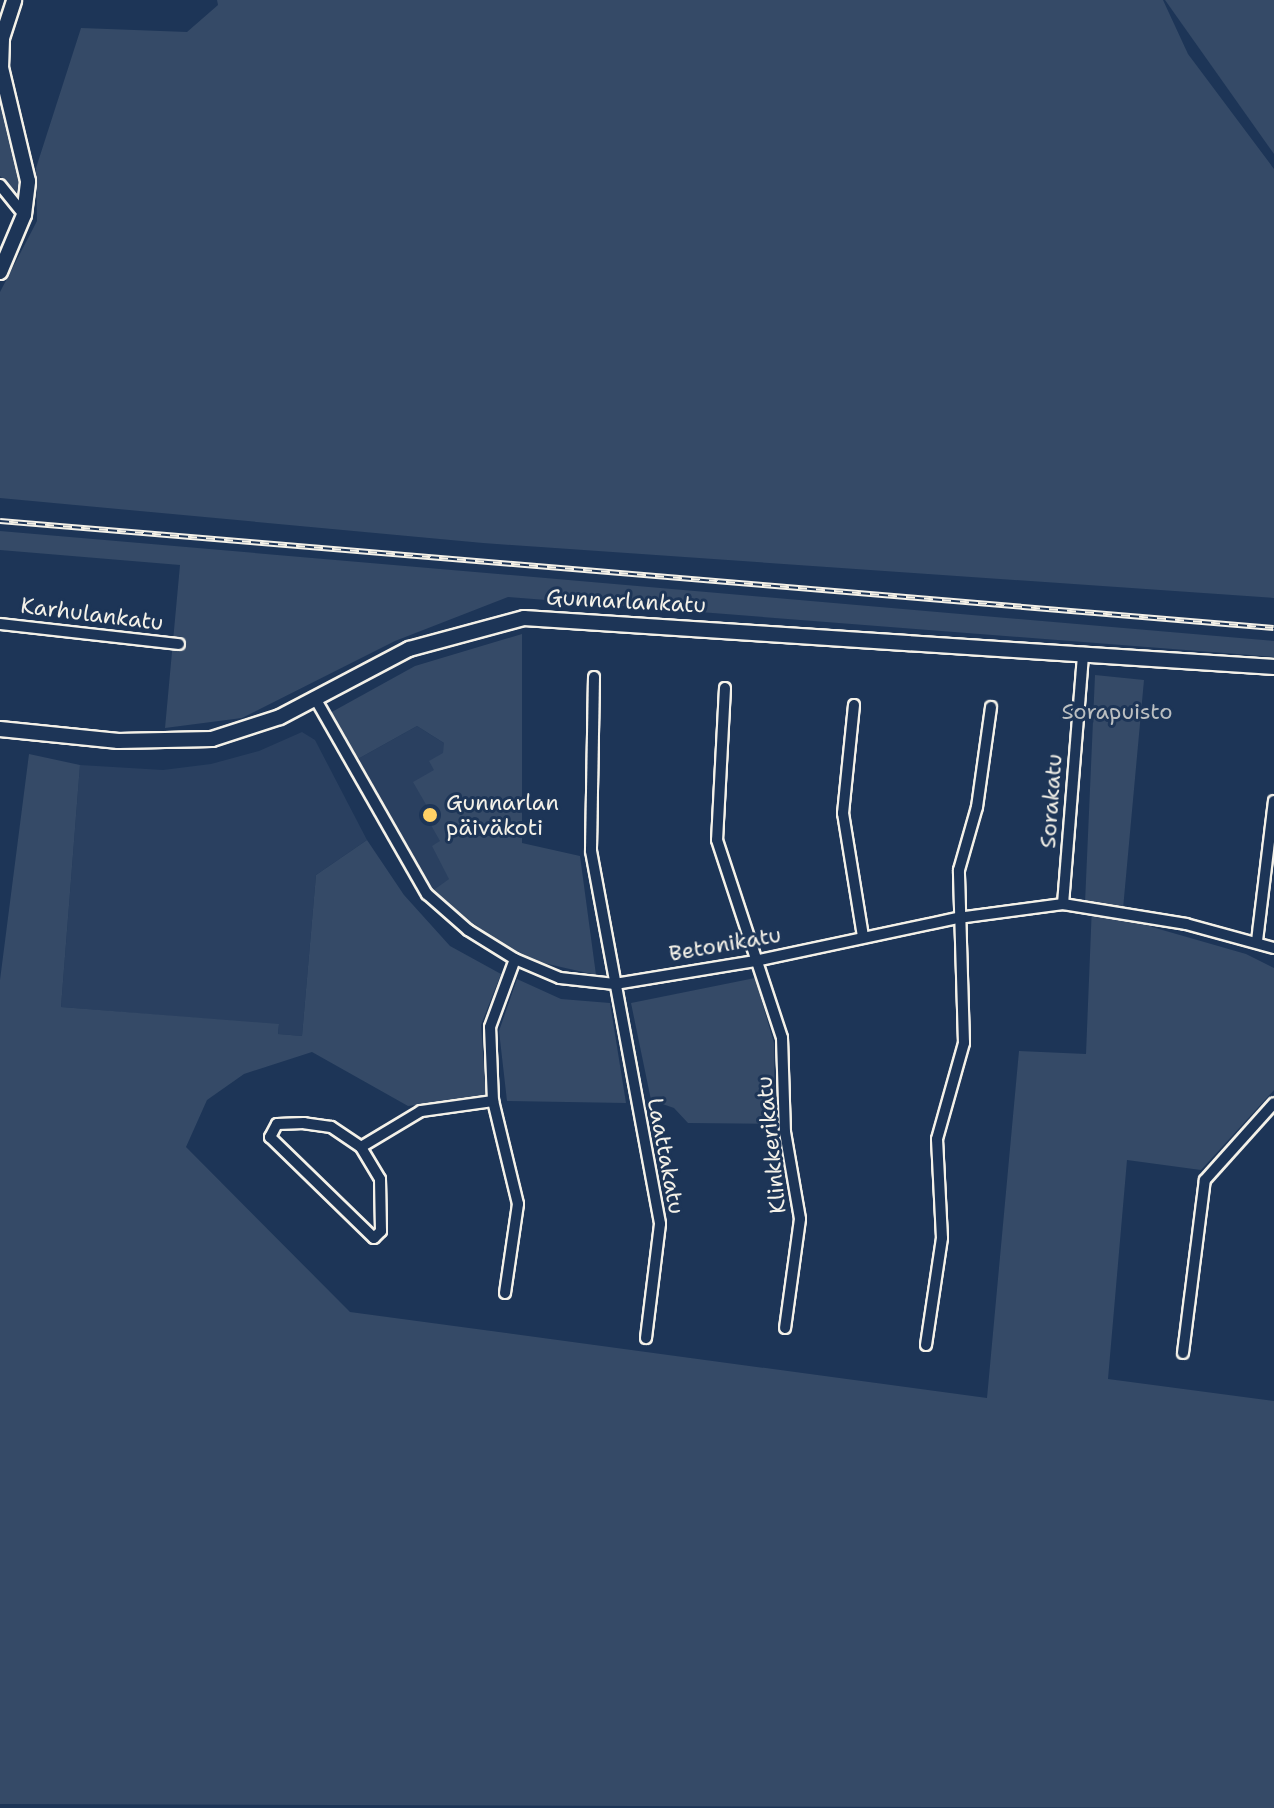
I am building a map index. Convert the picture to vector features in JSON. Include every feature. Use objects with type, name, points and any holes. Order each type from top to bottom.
[{"type":"street","points":[[0,272],[24,215],[26,156],[1,68],[2,38],[14,0]]},
{"type":"street","points":[[0,185],[24,215]]},
{"type":"street","name":"Gunnarlankatu","points":[[0,729],[118,741],[199,740],[259,725],[409,649],[515,619],[587,619],[1274,667]]},
{"type":"street","name":"Karhulankatu","points":[[0,624],[179,644]]},
{"type":"street","name":"Sorakatu","points":[[1063,904],[1083,653]]},
{"type":"street","name":"Laattakatu","points":[[594,677],[591,851],[660,1224],[646,1338]]},
{"type":"street","name":"Klinkkerikatu","points":[[725,688],[717,840],[782,1038],[785,1132],[800,1219],[785,1328]]},
{"type":"street","name":"Betonikatu","points":[[315,698],[427,894],[468,930],[515,959],[560,978],[615,984],[755,961],[958,918],[1063,904],[1257,941],[1274,948]]},
{"type":"street","points":[[854,705],[843,813],[863,936]]},
{"type":"street","points":[[926,1345],[942,1238],[937,1139],[964,1043],[959,870],[977,807],[991,707]]},
{"type":"street","points":[[1257,941],[1274,801]]},
{"type":"street","points":[[505,1293],[518,1204],[493,1101],[490,1027],[515,959]]},
{"type":"street","points":[[361,1147],[421,1111],[493,1101]]},
{"type":"street","points":[[1183,1353],[1205,1180],[1274,1103]]},
{"type":"street","points":[[304,1123],[331,1127],[361,1147],[380,1179],[381,1231],[374,1238],[270,1137],[277,1124],[304,1123]]},
{"type":"shaded area","name":"Gunnarlan päiväkoti","points":[[417,726],[444,743],[460,872],[432,891],[356,760]]},
{"type":"shaded area","points":[[302,732],[315,740],[367,840],[316,875],[302,1036],[278,1034],[279,1025],[61,1007],[80,765],[163,770],[211,764],[259,751]]},
{"type":"green space","points":[[217,0],[1163,0],[1188,54],[1274,169],[1274,598],[483,543],[0,498],[0,292],[37,221],[36,168],[81,28],[187,32],[218,5]]},
{"type":"green space","points":[[1165,0],[1274,0],[1274,154]]},
{"type":"green space","points":[[0,106],[17,146],[21,196],[0,176]]},
{"type":"green space","points":[[0,531],[1274,641],[1274,657],[508,597],[395,641],[242,718],[165,728],[180,565],[0,550]]},
{"type":"green space","points":[[522,634],[522,843],[580,856],[596,975],[526,959],[479,931],[432,891],[449,879],[432,846],[440,841],[423,811],[428,808],[413,782],[434,770],[429,761],[443,753],[444,743],[417,726],[356,760],[330,713],[415,666]]},
{"type":"green space","name":"Sorapuisto","points":[[1095,675],[1144,680],[1123,909],[1117,909],[1152,927],[1246,954],[1274,968],[1274,1090],[1201,1170],[1127,1160],[1108,1379],[1274,1401],[1274,1808],[0,1804],[0,980],[29,754],[80,765],[61,1007],[279,1024],[278,1034],[302,1036],[316,875],[367,840],[404,895],[450,946],[501,974],[481,1025],[486,1097],[408,1106],[312,1052],[244,1074],[207,1100],[186,1147],[350,1312],[987,1398],[1019,1051],[1086,1054],[1092,905],[1085,903]]},
{"type":"green space","points":[[755,978],[774,1043],[775,1124],[688,1123],[674,1108],[651,1100],[631,1003]]},
{"type":"green space","points":[[517,979],[561,999],[610,1003],[626,1103],[507,1101],[499,1031]]},
{"type":"railway","points":[[0,521],[1274,628]]},
{"type":"place","name":"Gunnarlan päiväkoti","points":[[430,815]]}]
